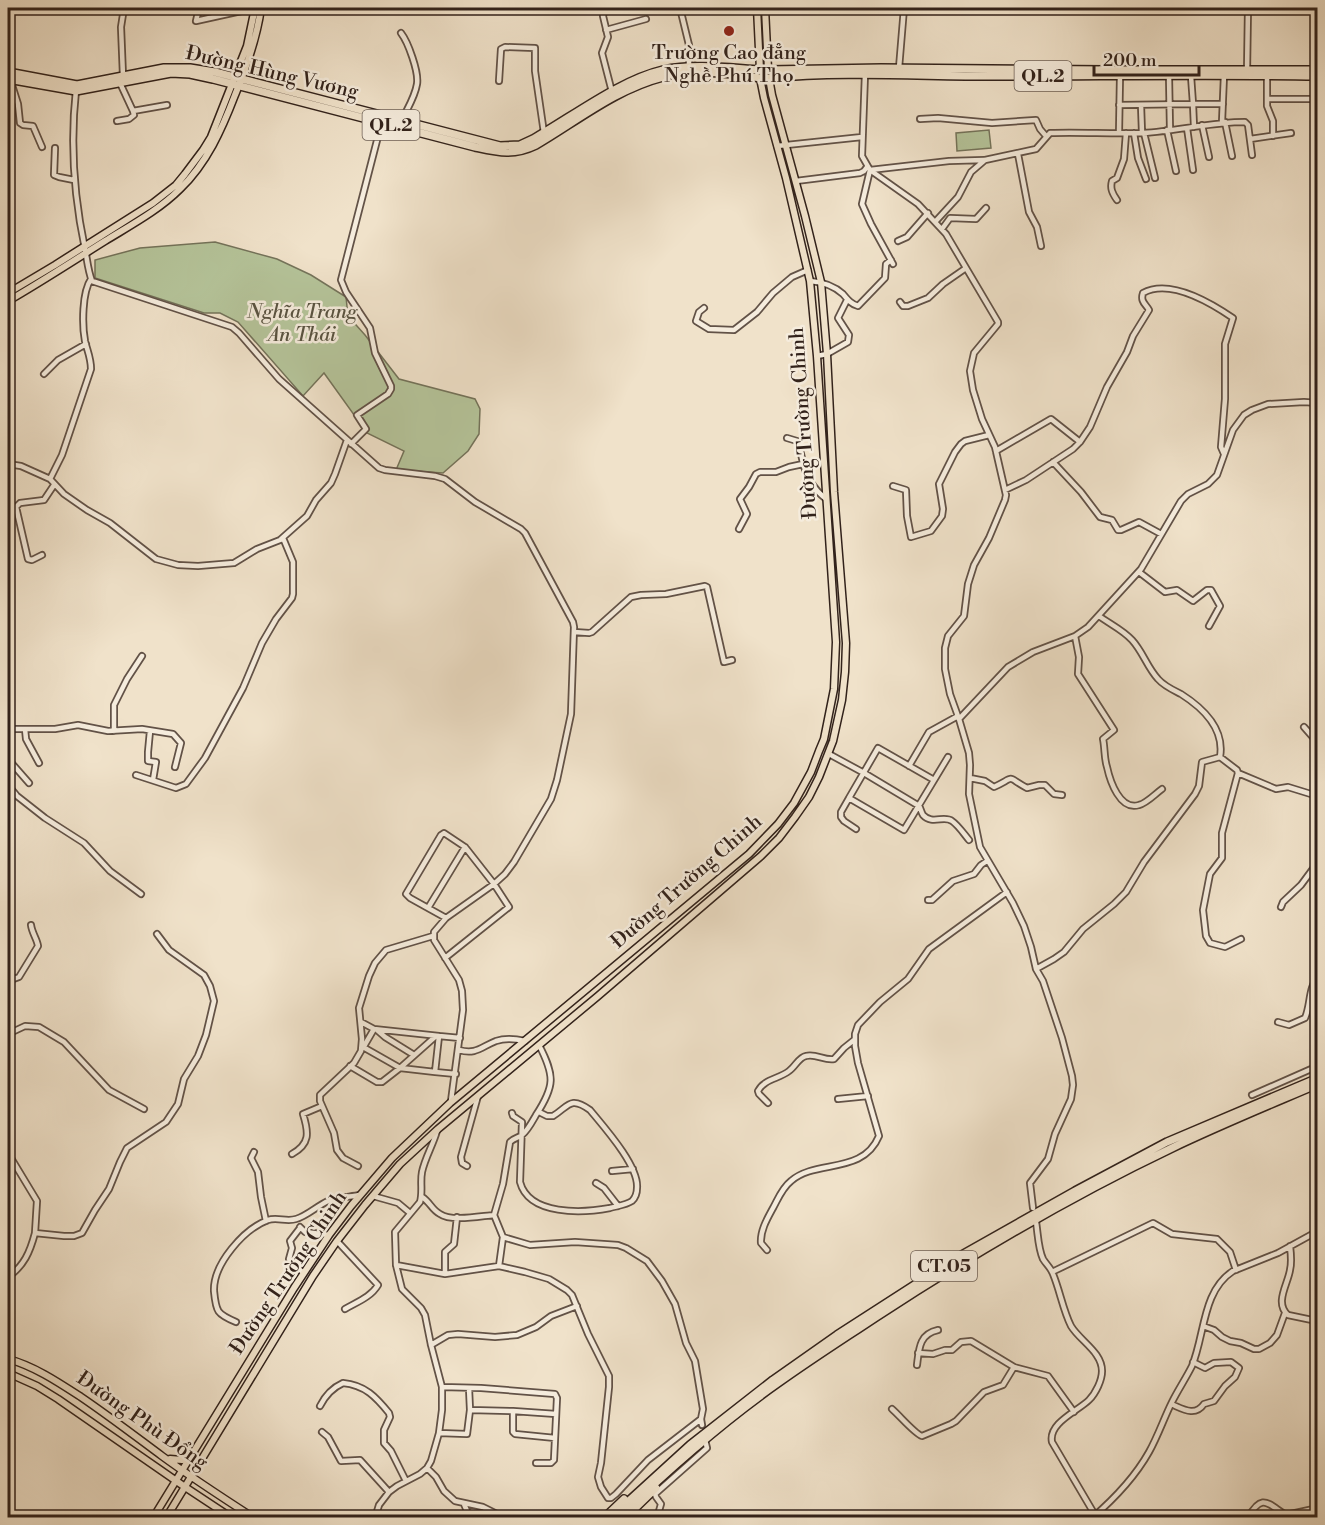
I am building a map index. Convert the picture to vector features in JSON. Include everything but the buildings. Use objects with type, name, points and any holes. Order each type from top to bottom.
[{"type":"highway","name":"Đường Hùng Vương","points":[[10,80],[76,88],[121,80],[170,67],[193,69],[499,152],[522,151],[612,92],[642,77],[664,70],[720,67],[765,74],[845,68],[1247,72],[1317,70]]},
{"type":"highway","name":"Đường Hùng Vương","points":[[8,72],[76,88]]},
{"type":"highway","name":"Đường Hùng Vương","points":[[383,119],[402,120],[500,146],[520,145],[544,136],[644,83],[665,76],[696,73],[1191,76],[1247,72],[1267,75],[1317,76]]},
{"type":"highway","name":"CT.05","points":[[610,1518],[696,1439],[773,1380],[958,1257],[1167,1142],[1317,1078]]},
{"type":"highway","name":"CT.05","points":[[618,1518],[713,1433],[776,1384],[963,1261],[1051,1210],[1172,1148],[1317,1084]]},
{"type":"highway","points":[[625,1518],[663,1482],[686,1456]]},
{"type":"highway","points":[[604,1518],[629,1495],[653,1478]]},
{"type":"main road","name":"Đường Trường Chinh","points":[[166,1518],[309,1283],[337,1241],[400,1164],[438,1129],[607,988],[761,855],[784,832],[802,807],[829,754],[839,717],[846,672],[846,643],[821,282],[796,181],[765,74],[757,8]]},
{"type":"main road","name":"Đường Trường Chinh","points":[[153,1518],[302,1275],[329,1234],[360,1195],[393,1158],[450,1103],[755,849],[787,813],[801,792],[819,751],[829,715],[836,672],[836,642],[817,356],[808,270],[764,98],[765,8]]},
{"type":"main road","points":[[8,301],[115,231],[176,185],[211,137],[253,47],[257,12]]},
{"type":"main road","points":[[8,293],[85,250]]},
{"type":"main road","points":[[829,715],[839,717]]},
{"type":"main road","points":[[755,849],[761,855]]},
{"type":"main road","points":[[495,1065],[503,1075]]},
{"type":"main road","points":[[302,1275],[309,1283]]},
{"type":"main road","name":"Đường Phù Đổng","points":[[8,1359],[36,1370],[66,1387],[115,1420],[191,1477],[254,1518]]},
{"type":"main road","name":"Đường Phù Đổng","points":[[8,1373],[37,1386],[58,1399],[231,1518]]},
{"type":"main road","points":[[58,1399],[66,1387]]},
{"type":"main road","points":[[164,1457],[183,1460],[201,1439]]},
{"type":"main road","points":[[205,1453],[199,1474],[211,1490]]},
{"type":"main road","points":[[156,1467],[168,1484],[163,1502]]},
{"type":"main road","points":[[171,1510],[183,1497],[192,1496],[205,1501]]},
{"type":"street","points":[[117,121],[133,117],[133,111],[121,80],[121,27],[124,8]]},
{"type":"street","points":[[199,8],[196,21],[257,12]]},
{"type":"street","points":[[225,15],[226,8]]},
{"type":"street","points":[[605,8],[603,16],[608,38],[602,53],[612,92]]},
{"type":"street","points":[[680,8],[688,43],[689,68]]},
{"type":"street","points":[[899,68],[904,8]]},
{"type":"street","points":[[1247,72],[1248,8]]},
{"type":"street","points":[[606,30],[646,19]]},
{"type":"street","points":[[401,33],[408,43],[417,81],[402,120]]},
{"type":"street","points":[[499,81],[501,49],[505,47],[535,48],[535,71],[544,136]]},
{"type":"street","points":[[865,74],[862,156],[868,169],[918,204],[942,229],[998,322],[974,353],[970,369],[973,390],[982,419],[996,451],[1005,490],[1005,500],[971,572],[964,616],[946,641],[945,677],[969,753],[969,794],[980,847],[1024,926],[1036,969],[1043,981],[1062,1038],[1073,1084],[1071,1099],[1054,1134],[1048,1159],[1030,1183],[1033,1208]]},
{"type":"street","points":[[1224,75],[1224,122],[1232,156]]},
{"type":"street","points":[[1267,75],[1267,110],[1273,121],[1273,136]]},
{"type":"street","points":[[1119,133],[1120,76]]},
{"type":"street","points":[[1169,76],[1169,130],[1176,171]]},
{"type":"street","points":[[1191,76],[1194,127]]},
{"type":"street","points":[[8,90],[10,80]]},
{"type":"street","points":[[10,80],[18,104],[21,123],[33,126],[42,147]]},
{"type":"street","points":[[50,479],[62,455],[91,369],[83,327],[84,302],[91,279],[77,209],[74,180],[76,88]]},
{"type":"street","points":[[1267,99],[1316,102],[1315,90]]},
{"type":"street","points":[[133,111],[167,105]]},
{"type":"street","points":[[1119,105],[1223,105]]},
{"type":"street","points":[[1141,105],[1143,133],[1155,178]]},
{"type":"street","points":[[920,119],[938,118],[992,123],[1035,119],[1046,136]]},
{"type":"street","points":[[8,464],[21,466],[50,479],[64,494],[115,526],[156,559],[178,565],[234,563],[257,549],[283,538],[307,516],[316,500],[331,483],[349,442],[366,429],[357,415],[388,394],[391,389],[375,353],[370,328],[340,280],[383,119]]},
{"type":"street","points":[[796,181],[860,173],[868,169],[985,160],[1018,154],[1036,149],[1046,136],[1052,133],[1143,133],[1224,122],[1247,123],[1252,155]]},
{"type":"street","points":[[1202,125],[1209,157]]},
{"type":"street","points":[[1187,128],[1193,170]]},
{"type":"street","points":[[1117,200],[1111,186],[1123,162],[1126,133]]},
{"type":"street","points":[[1134,133],[1138,158],[1146,179]]},
{"type":"street","points":[[1250,139],[1291,133]]},
{"type":"street","points":[[777,146],[862,137]]},
{"type":"street","points":[[55,148],[54,175],[74,180]]},
{"type":"street","points":[[1018,154],[1029,212],[1037,227],[1041,246]]},
{"type":"street","points":[[936,222],[958,197],[971,172],[985,160]]},
{"type":"street","points":[[810,281],[821,282],[838,290],[856,306],[860,305],[885,278],[886,264],[892,262],[862,204],[868,169]]},
{"type":"street","points":[[942,229],[950,218],[976,219],[986,208]]},
{"type":"street","points":[[898,241],[907,237],[928,213]]},
{"type":"street","points":[[900,302],[903,306],[908,306],[928,298],[942,284],[966,268]]},
{"type":"street","points":[[704,308],[697,314],[696,321],[709,329],[734,330],[757,312],[792,277],[808,270]]},
{"type":"street","points":[[91,279],[94,282],[232,327],[279,379],[373,464],[385,470],[442,478],[466,497],[521,529],[570,616],[574,627],[571,714],[555,789],[546,809],[506,874],[446,918],[437,927],[433,936],[459,980],[462,991],[463,1010],[459,1050],[450,1103]]},
{"type":"street","points":[[1005,490],[1026,480],[1080,442],[1090,427],[1133,336],[1149,310],[1144,304],[1142,294],[1146,291],[1163,289],[1196,296],[1233,318],[1224,355],[1225,399],[1221,447],[1224,454]]},
{"type":"street","points":[[817,356],[827,354],[849,340],[849,335],[838,318],[847,300]]},
{"type":"street","points":[[44,374],[58,360],[86,344]]},
{"type":"street","points":[[909,766],[928,733],[959,717],[1008,667],[1033,652],[1075,636],[1099,616],[1139,572],[1184,497],[1208,484],[1217,475],[1235,424],[1244,415],[1268,404],[1304,402],[1317,404]]},
{"type":"street","points":[[996,451],[1051,419],[1080,442]]},
{"type":"street","points":[[893,486],[906,490],[911,537],[931,531],[942,516],[939,484],[955,452],[963,442],[989,435]]},
{"type":"street","points":[[787,438],[797,441],[803,464],[812,483],[826,500]]},
{"type":"street","points":[[1053,462],[1100,517],[1112,520],[1116,529],[1121,530],[1139,522],[1161,534]]},
{"type":"street","points":[[739,528],[747,514],[741,498],[756,474],[776,472],[803,464]]},
{"type":"street","points":[[42,555],[32,560],[28,559],[16,507],[20,503],[44,500],[54,485]]},
{"type":"street","points":[[136,775],[176,788],[186,783],[205,758],[240,695],[262,643],[293,594],[293,562],[283,538]]},
{"type":"street","points":[[1139,572],[1165,592],[1177,590],[1193,601],[1207,590],[1211,591],[1220,606],[1209,626]]},
{"type":"street","points":[[574,632],[592,632],[633,596],[666,594],[706,586],[724,662],[732,660]]},
{"type":"street","points":[[1099,616],[1133,640],[1158,679],[1190,700],[1212,720],[1219,737],[1220,757]]},
{"type":"street","points":[[1075,636],[1078,674],[1114,730],[1103,739],[1106,764],[1114,789],[1130,806],[1141,805],[1162,789]]},
{"type":"street","points":[[114,731],[114,707],[119,692],[142,656]]},
{"type":"street","points":[[8,726],[13,729],[58,729],[78,725],[103,731],[142,729],[173,734],[181,743],[175,767]]},
{"type":"street","points":[[1304,727],[1317,743]]},
{"type":"street","points":[[25,729],[26,739],[39,763]]},
{"type":"street","points":[[150,731],[148,760],[156,762],[153,780]]},
{"type":"street","points":[[856,829],[842,820],[841,812],[878,748],[934,780]]},
{"type":"street","points":[[829,754],[919,806],[923,815],[930,819],[952,821],[969,840]]},
{"type":"street","points":[[849,798],[904,830],[948,757]]},
{"type":"street","points":[[1220,757],[1238,773],[1276,789],[1288,787],[1314,795],[1317,810]]},
{"type":"street","points":[[1036,969],[1064,952],[1083,929],[1126,892],[1144,862],[1195,794],[1199,786],[1202,762],[1220,757]]},
{"type":"street","points":[[8,759],[29,783]]},
{"type":"street","points":[[1238,773],[1222,833],[1222,858],[1210,874],[1203,910],[1206,936],[1210,943],[1225,947],[1240,939]]},
{"type":"street","points":[[970,778],[985,781],[994,787],[1011,778],[1025,788],[1046,785],[1054,794],[1062,795]]},
{"type":"street","points":[[8,785],[17,796],[45,818],[84,843],[110,871],[141,894]]},
{"type":"street","points":[[1317,821],[1314,832],[1317,837]]},
{"type":"street","points":[[445,958],[508,909],[509,905],[465,848],[444,833],[406,894],[446,918]]},
{"type":"street","points":[[428,908],[465,848]]},
{"type":"street","points":[[928,900],[932,900],[953,881],[974,874],[987,861]]},
{"type":"street","points":[[1281,907],[1283,902],[1301,885],[1317,862]]},
{"type":"street","points":[[767,1250],[761,1244],[762,1231],[787,1184],[804,1174],[856,1160],[878,1140],[879,1133],[858,1063],[854,1040],[858,1025],[875,1006],[908,980],[929,949],[1007,892]]},
{"type":"street","points":[[8,981],[19,977],[38,946],[32,932],[32,925]]},
{"type":"street","points":[[35,1233],[74,1236],[82,1233],[109,1189],[127,1148],[166,1122],[178,1104],[184,1079],[198,1056],[206,1035],[214,1001],[210,986],[204,975],[169,950],[157,934]]},
{"type":"street","points":[[362,1049],[359,1008],[369,976],[382,953],[390,948],[433,936]]},
{"type":"street","points":[[1278,1022],[1289,1025],[1305,1018],[1311,987],[1317,976]]},
{"type":"street","points":[[361,1022],[414,1055]]},
{"type":"street","points":[[8,1034],[25,1026],[39,1027],[64,1042],[109,1090],[144,1109]]},
{"type":"street","points":[[375,1030],[460,1038]]},
{"type":"street","points":[[358,1166],[343,1158],[337,1150],[334,1133],[320,1098],[321,1093],[350,1066],[375,1030]]},
{"type":"street","points":[[423,1035],[426,1044]]},
{"type":"street","points":[[350,1066],[379,1083],[437,1036]]},
{"type":"street","points":[[435,1072],[437,1036]]},
{"type":"street","points":[[459,1050],[470,1052],[496,1041],[513,1039],[525,1041]]},
{"type":"street","points":[[768,1103],[759,1094],[758,1091],[762,1086],[789,1072],[804,1056],[834,1059],[854,1040]]},
{"type":"street","points":[[499,1266],[503,1238],[494,1215],[503,1184],[510,1142],[522,1135],[539,1112],[550,1091],[549,1065],[539,1045]]},
{"type":"street","points":[[362,1049],[400,1068],[456,1074]]},
{"type":"street","points":[[1252,1095],[1317,1066]]},
{"type":"street","points":[[467,1166],[462,1162],[461,1157],[478,1095]]},
{"type":"street","points":[[838,1099],[868,1096]]},
{"type":"street","points":[[512,1113],[521,1120],[520,1182],[523,1190],[531,1199],[546,1206],[577,1212],[618,1206],[630,1202],[635,1197],[637,1185],[633,1169],[624,1153],[590,1110],[576,1103],[569,1104],[553,1116],[539,1112]]},
{"type":"street","points":[[292,1154],[303,1146],[307,1137],[303,1114],[322,1106]]},
{"type":"street","points":[[375,1518],[379,1505],[388,1492],[427,1468],[439,1433],[442,1387],[423,1312],[402,1289],[396,1265],[395,1232],[422,1197],[422,1170],[438,1129]]},
{"type":"street","points":[[254,1152],[251,1158],[258,1172],[266,1221]]},
{"type":"street","points":[[8,1153],[36,1201],[32,1248],[22,1264],[8,1276]]},
{"type":"street","points":[[507,1162],[520,1165]]},
{"type":"street","points":[[612,1171],[633,1169]]},
{"type":"street","points":[[596,1183],[604,1188],[618,1206]]},
{"type":"street","points":[[236,1322],[218,1312],[214,1290],[215,1281],[223,1262],[236,1242],[266,1221],[297,1219],[329,1201],[360,1195]]},
{"type":"street","points":[[373,1196],[398,1203],[411,1213]]},
{"type":"street","points":[[422,1197],[441,1215],[458,1217],[494,1215]]},
{"type":"street","points":[[445,1274],[446,1252],[454,1244],[458,1217]]},
{"type":"street","points":[[297,1219],[300,1228],[305,1232],[329,1234]]},
{"type":"street","points":[[1036,1222],[1042,1256],[1052,1272],[1071,1326],[1096,1354],[1102,1367],[1100,1382],[1091,1399],[1058,1425],[1051,1434],[1052,1442],[1095,1515],[1102,1518]]},
{"type":"street","points":[[1052,1272],[1152,1223],[1172,1234],[1217,1239],[1230,1252],[1236,1270]]},
{"type":"street","points":[[300,1228],[290,1241],[292,1248],[289,1259],[302,1275]]},
{"type":"street","points":[[1095,1515],[1140,1468],[1193,1362],[1214,1293],[1228,1275],[1317,1231]]},
{"type":"street","points":[[396,1265],[445,1274],[499,1266],[549,1279],[569,1292],[609,1376],[598,1477],[599,1484],[607,1497],[613,1497],[648,1460],[702,1422],[703,1409],[695,1361],[686,1343],[672,1298],[647,1261],[618,1245],[575,1242],[530,1245],[503,1238]]},
{"type":"street","points":[[337,1241],[378,1285],[366,1298],[345,1309]]},
{"type":"street","points":[[1203,1326],[1250,1348],[1259,1349],[1270,1343],[1277,1335],[1285,1313],[1282,1297],[1291,1268],[1290,1246]]},
{"type":"street","points":[[430,1345],[448,1335],[495,1337],[517,1335],[534,1328],[553,1315],[577,1306]]},
{"type":"street","points":[[1285,1313],[1311,1320]]},
{"type":"street","points":[[917,1365],[918,1353],[925,1336],[938,1330]]},
{"type":"street","points":[[918,1353],[933,1354],[952,1350],[961,1342],[974,1342],[1014,1367],[1048,1376],[1074,1412]]},
{"type":"street","points":[[1171,1404],[1184,1410],[1200,1410],[1204,1404],[1216,1399],[1235,1377],[1239,1368],[1231,1362],[1214,1363],[1205,1368],[1193,1362]]},
{"type":"street","points":[[892,1409],[918,1435],[922,1436],[951,1424],[984,1392],[1003,1385],[1014,1367]]},
{"type":"street","points":[[320,1406],[327,1395],[343,1383],[374,1395],[389,1413],[390,1417],[384,1430],[384,1443],[391,1451],[406,1481]]},
{"type":"street","points":[[442,1387],[555,1394],[557,1398],[555,1457],[553,1462],[536,1463]]},
{"type":"street","points":[[439,1433],[467,1434],[470,1410],[469,1388]]},
{"type":"street","points":[[470,1410],[556,1414]]},
{"type":"street","points":[[513,1411],[513,1432],[515,1434],[555,1438]]},
{"type":"street","points":[[322,1432],[328,1437],[341,1461],[360,1460],[388,1492]]},
{"type":"street","points":[[657,1518],[661,1504],[656,1494],[707,1448],[705,1440]]},
{"type":"street","points":[[427,1468],[436,1477],[446,1494],[455,1501],[483,1507],[505,1518]]},
{"type":"street","points":[[1248,1518],[1253,1508],[1261,1503],[1269,1503],[1286,1515],[1317,1508]]},
{"type":"street","points":[[457,1518],[467,1511],[464,1504]]},
{"type":"green space","points":[[989,130],[991,148],[957,151],[956,133]]},
{"type":"green space","name":"Nghĩa Trang An Thái","points":[[215,242],[277,259],[311,275],[346,297],[348,316],[399,379],[475,399],[480,409],[479,434],[468,451],[443,473],[396,470],[404,451],[367,433],[324,373],[303,396],[238,322],[220,313],[204,313],[95,278],[95,260],[140,248]]},
{"type":"place","name":"Trường Cao đẳng Nghề Phú Thọ","points":[[729,31]]}]
